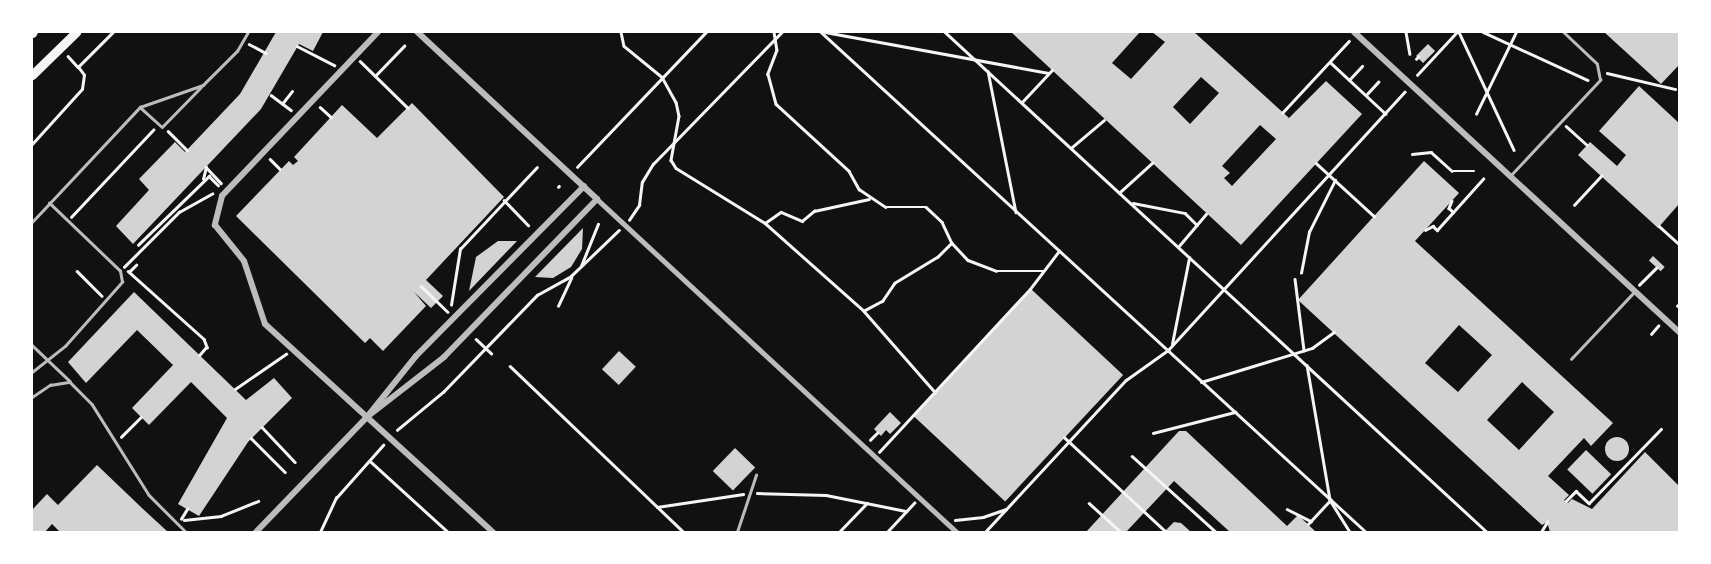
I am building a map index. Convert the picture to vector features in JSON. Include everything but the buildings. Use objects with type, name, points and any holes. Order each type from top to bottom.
[{"type":"main road","points":[[32,75],[76,32]]},
{"type":"street","points":[[378,32],[226,192],[215,212],[215,225],[244,261],[261,317],[494,533]]},
{"type":"street","points":[[417,32],[956,533]]},
{"type":"street","points":[[1354,32],[1679,330]]},
{"type":"street","points":[[256,533],[367,417],[398,375],[584,186]]},
{"type":"street","points":[[367,417],[444,357],[597,199]]},
{"type":"lane","points":[[140,107],[158,125],[163,126],[243,41],[248,32]]},
{"type":"lane","points":[[1510,176],[1598,82],[1601,72],[1563,32]]},
{"type":"lane","points":[[32,222],[140,107],[203,85]]},
{"type":"lane","points":[[32,372],[48,360],[107,302],[122,282],[120,271],[50,203]]},
{"type":"lane","points":[[1571,359],[1635,291]]},
{"type":"lane","points":[[32,345],[92,404],[149,495],[186,533]]},
{"type":"lane","points":[[32,397],[55,383],[70,382]]},
{"type":"lane","points":[[737,533],[757,475]]},
{"type":"path","points":[[78,67],[113,32]]},
{"type":"path","points":[[621,32],[624,46],[663,78],[679,116],[671,160],[676,168],[765,223],[864,311],[935,392]]},
{"type":"path","points":[[577,167],[705,32],[712,32]]},
{"type":"path","points":[[774,32],[777,50],[768,74],[776,104],[849,171],[871,198],[886,207],[926,207],[942,222],[952,243],[968,260],[988,269],[1044,271]]},
{"type":"path","points":[[630,218],[639,205],[645,174],[782,32]]},
{"type":"path","points":[[823,32],[973,58],[1012,69],[1050,71],[1022,102]]},
{"type":"path","points":[[823,32],[1016,212],[1170,349],[1201,382],[1366,533]]},
{"type":"path","points":[[944,32],[1487,533]]},
{"type":"path","points":[[1406,32],[1410,54]]},
{"type":"path","points":[[1417,75],[1458,32],[1514,150]]},
{"type":"path","points":[[1483,32],[1598,82]]},
{"type":"path","points":[[1476,114],[1516,32]]},
{"type":"path","points":[[243,41],[266,53]]},
{"type":"path","points":[[375,76],[404,46]]},
{"type":"path","points":[[297,47],[334,65]]},
{"type":"path","points":[[1282,113],[1342,49]]},
{"type":"path","points":[[32,144],[82,89],[84,75],[68,56]]},
{"type":"path","points":[[355,56],[408,108]]},
{"type":"path","points":[[1330,62],[1386,114]]},
{"type":"path","points":[[1349,80],[1362,66]]},
{"type":"path","points":[[988,71],[1016,212]]},
{"type":"path","points":[[1601,72],[1675,89]]},
{"type":"path","points":[[1366,95],[1378,82]]},
{"type":"path","points":[[282,104],[292,90]]},
{"type":"path","points":[[985,533],[1126,380],[1170,349],[1404,92]]},
{"type":"path","points":[[271,95],[291,110]]},
{"type":"path","points":[[313,99],[331,117]]},
{"type":"path","points":[[1071,148],[1104,120]]},
{"type":"path","points":[[1561,121],[1587,145]]},
{"type":"path","points":[[68,221],[158,125]]},
{"type":"path","points":[[163,126],[187,150]]},
{"type":"path","points":[[263,152],[280,169]]},
{"type":"path","points":[[1412,154],[1431,152],[1452,171],[1474,171]]},
{"type":"path","points":[[1119,193],[1152,163]]},
{"type":"path","points":[[1316,163],[1374,216]]},
{"type":"path","points":[[138,245],[209,176],[219,184],[205,167],[204,180]]},
{"type":"path","points":[[451,306],[460,248],[537,167]]},
{"type":"path","points":[[1574,205],[1601,176]]},
{"type":"path","points":[[1424,230],[1433,226],[1437,230],[1483,179]]},
{"type":"path","points":[[1301,273],[1309,232],[1335,180]]},
{"type":"path","points":[[200,355],[207,347],[204,339],[124,267],[178,212],[202,196],[226,192]]},
{"type":"path","points":[[765,223],[781,212],[802,221],[832,205],[871,198]]},
{"type":"path","points":[[504,200],[528,225]]},
{"type":"path","points":[[1452,201],[1449,208],[1453,212]]},
{"type":"path","points":[[1130,202],[1185,213],[1197,225]]},
{"type":"path","points":[[1178,247],[1206,214]]},
{"type":"path","points":[[580,268],[598,224]]},
{"type":"path","points":[[1660,226],[1679,245]]},
{"type":"path","points":[[397,429],[443,392],[543,290],[571,276],[617,232]]},
{"type":"path","points":[[864,311],[883,301],[895,283],[939,257],[952,243]]},
{"type":"path","points":[[875,456],[1044,271],[1059,251]]},
{"type":"path","points":[[1170,349],[1189,258]]},
{"type":"path","points":[[129,272],[136,265]]},
{"type":"path","points":[[1635,291],[1656,268]]},
{"type":"path","points":[[77,271],[107,302]]},
{"type":"path","points":[[558,306],[565,298],[571,276]]},
{"type":"path","points":[[1295,279],[1304,350]]},
{"type":"path","points":[[421,286],[448,312]]},
{"type":"path","points":[[1651,334],[1658,326]]},
{"type":"path","points":[[1201,382],[1304,350],[1334,332]]},
{"type":"path","points":[[476,339],[491,353]]},
{"type":"path","points":[[235,389],[284,356]]},
{"type":"path","points":[[1307,365],[1330,500],[1350,533]]},
{"type":"path","points":[[510,366],[684,533]]},
{"type":"path","points":[[1153,433],[1234,412]]},
{"type":"path","points":[[115,442],[141,417]]},
{"type":"path","points":[[262,427],[295,462]]},
{"type":"path","points":[[1566,501],[1576,491],[1589,503],[1661,429]]},
{"type":"path","points":[[864,446],[877,433]]},
{"type":"path","points":[[1065,437],[1165,531]]},
{"type":"path","points":[[251,438],[285,472]]},
{"type":"path","points":[[320,533],[336,498],[382,446]]},
{"type":"path","points":[[1132,456],[1216,533]]},
{"type":"path","points":[[370,461],[448,533]]},
{"type":"path","points":[[657,507],[751,493],[826,495],[905,513],[910,520]]},
{"type":"path","points":[[887,533],[918,498]]},
{"type":"path","points":[[1287,509],[1310,523],[1330,500]]},
{"type":"path","points":[[182,517],[188,521],[221,516],[258,501]]},
{"type":"path","points":[[839,533],[867,503]]},
{"type":"path","points":[[1089,503],[1121,533]]},
{"type":"path","points":[[930,509],[960,520],[991,515],[1011,506]]},
{"type":"path","points":[[1542,533],[1547,522]]}]
